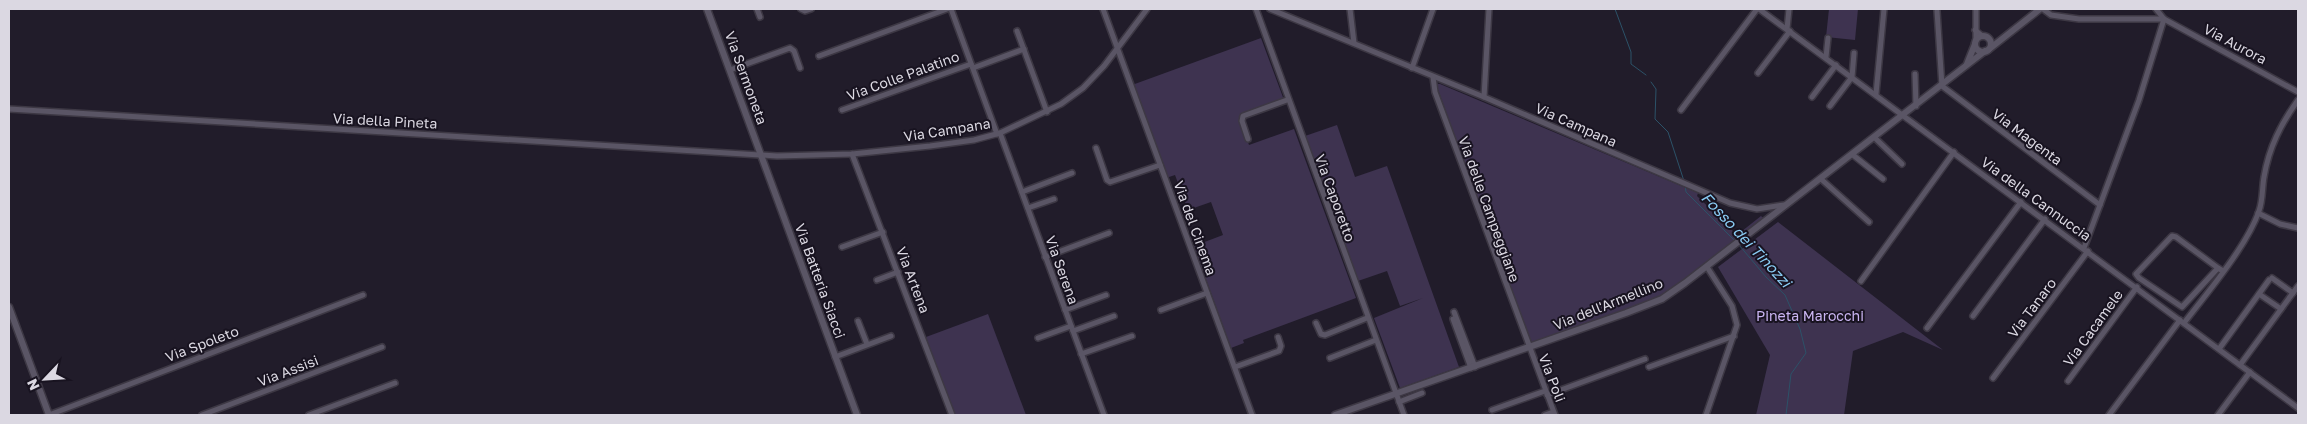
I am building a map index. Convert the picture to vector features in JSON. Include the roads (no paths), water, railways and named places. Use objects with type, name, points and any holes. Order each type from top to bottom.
[{"type":"street","name":"Via Sermoneta","points":[[707,9],[760,155]]},
{"type":"street","points":[[757,9],[760,17]]},
{"type":"street","points":[[802,9],[805,11],[811,9]]},
{"type":"street","points":[[819,56],[947,9]]},
{"type":"street","name":"Via Serena","points":[[951,9],[1022,192],[1104,415]]},
{"type":"street","name":"Via del Cinema","points":[[1103,9],[1252,415]]},
{"type":"street","name":"Via Campana","points":[[760,155],[806,157],[852,154],[960,142],[999,134],[1068,100],[1087,85],[1146,9]]},
{"type":"street","name":"Via Caporetto","points":[[1256,9],[1287,100],[1404,415]]},
{"type":"street","name":"Via Campana","points":[[1270,9],[1484,97],[1734,205],[1749,208],[1770,208],[1791,202]]},
{"type":"street","points":[[1350,9],[1354,43]]},
{"type":"street","points":[[1412,68],[1432,9]]},
{"type":"street","points":[[1484,97],[1489,9]]},
{"type":"street","points":[[1681,110],[1758,9]]},
{"type":"street","name":"Via della Cannuccia","points":[[1758,9],[1826,57],[2298,408]]},
{"type":"street","points":[[1758,73],[1788,30],[1789,9]]},
{"type":"street","points":[[1876,94],[1884,9]]},
{"type":"street","points":[[1966,65],[1975,42],[1976,9]]},
{"type":"street","name":"Via Aurora","points":[[2041,9],[2051,15],[2075,19],[2164,19],[2298,92]]},
{"type":"street","name":"Via dell'Armellino","points":[[1335,415],[1473,368],[1658,300],[1734,247],[1942,86],[1966,65],[2041,9]]},
{"type":"street","points":[[2086,250],[2100,205],[2139,100],[2164,19],[2156,9]]},
{"type":"street","points":[[1937,11],[1942,86]]},
{"type":"street","points":[[1975,30],[1990,43],[1986,51],[1979,51],[1975,42]]},
{"type":"street","points":[[1017,31],[1046,112]]},
{"type":"street","points":[[1975,42],[1985,37],[2008,35]]},
{"type":"street","points":[[1826,57],[1828,38]]},
{"type":"street","points":[[730,70],[790,48],[794,51],[800,68]]},
{"type":"street","name":"Via Colle Palatino","points":[[842,110],[1024,49]]},
{"type":"street","points":[[1830,106],[1852,77],[1854,53]]},
{"type":"street","points":[[1812,97],[1836,65]]},
{"type":"street","points":[[1915,74],[1916,106]]},
{"type":"street","name":"Via delle Campeggiane","points":[[1433,77],[1434,91],[1529,348]]},
{"type":"street","name":"Via Magenta","points":[[1942,86],[2100,205]]},
{"type":"street","points":[[1248,139],[1242,122],[1244,116],[1287,100]]},
{"type":"street","points":[[2109,415],[2182,322],[2258,213],[2270,149],[2282,123],[2298,100]]},
{"type":"street","name":"Via della Pineta","points":[[9,110],[760,155]]},
{"type":"street","points":[[1875,138],[1902,164]]},
{"type":"street","points":[[1096,148],[1110,182],[1160,165]]},
{"type":"street","points":[[1861,281],[1954,152]]},
{"type":"street","name":"Via Artena","points":[[852,154],[952,415]]},
{"type":"street","name":"Via Batteria Siacci","points":[[760,155],[857,415]]},
{"type":"street","points":[[1853,155],[1883,179]]},
{"type":"street","points":[[1022,192],[1072,173]]},
{"type":"street","points":[[1821,180],[1869,222]]},
{"type":"street","points":[[1028,208],[1054,199]]},
{"type":"street","points":[[1927,328],[2021,202]]},
{"type":"street","points":[[2258,213],[2280,224],[2298,228]]},
{"type":"street","points":[[1974,316],[2045,219]]},
{"type":"street","points":[[842,247],[883,232]]},
{"type":"street","points":[[1045,257],[1109,233]]},
{"type":"street","points":[[2172,236],[2220,270],[2181,307],[2136,274],[2172,236]]},
{"type":"street","name":"Via Tanaro","points":[[1993,378],[2086,250]]},
{"type":"street","points":[[1706,415],[1737,325],[1735,311],[1707,267]]},
{"type":"street","points":[[877,280],[898,272]]},
{"type":"street","points":[[2219,349],[2271,279],[2297,289],[2240,365]]},
{"type":"street","name":"Via Cacamele","points":[[2068,381],[2137,288]]},
{"type":"street","points":[[1161,310],[1207,293]]},
{"type":"street","points":[[2259,294],[2281,309]]},
{"type":"street","name":"Via Spoleto","points":[[49,415],[363,295]]},
{"type":"street","points":[[1065,310],[1106,295]]},
{"type":"street","points":[[9,307],[49,415]]},
{"type":"street","points":[[1454,312],[1473,368]]},
{"type":"street","points":[[1038,338],[1114,316]]},
{"type":"street","points":[[1316,323],[1323,335],[1368,318]]},
{"type":"street","points":[[1453,319],[1473,368]]},
{"type":"street","points":[[858,321],[867,344]]},
{"type":"street","points":[[835,357],[891,336]]},
{"type":"street","points":[[1081,354],[1132,336]]},
{"type":"street","points":[[1649,368],[1734,336]]},
{"type":"street","points":[[1235,367],[1278,350],[1281,346],[1278,337]]},
{"type":"street","points":[[1330,358],[1376,340]]},
{"type":"street","name":"Via Assisi","points":[[202,415],[382,347]]},
{"type":"street","name":"Via Poli","points":[[1529,348],[1554,414]]},
{"type":"street","points":[[1492,410],[1645,359]]},
{"type":"street","points":[[2218,415],[2250,372]]},
{"type":"street","points":[[309,415],[395,383]]},
{"type":"street","points":[[1399,402],[1422,393]]},
{"type":"street","points":[[1545,415],[1554,414]]},
{"type":"waterway","name":"Fosso dei Tinozzi","points":[[1615,9],[1631,52],[1631,64],[1646,75]]},
{"type":"waterway","name":"Fosso dei Tinozzi","points":[[1651,82],[1656,89],[1655,119],[1668,132],[1684,181]]},
{"type":"waterway","name":"Fosso dei Tinozzi","points":[[1685,185],[1686,192],[1735,241]]},
{"type":"waterway","name":"Fosso dei Tinozzi","points":[[1739,245],[1766,277],[1785,295],[1800,329],[1806,353],[1791,374],[1786,415]]},
{"type":"park label","name":"Pineta Marocchi","points":[[1810,316]]}]
